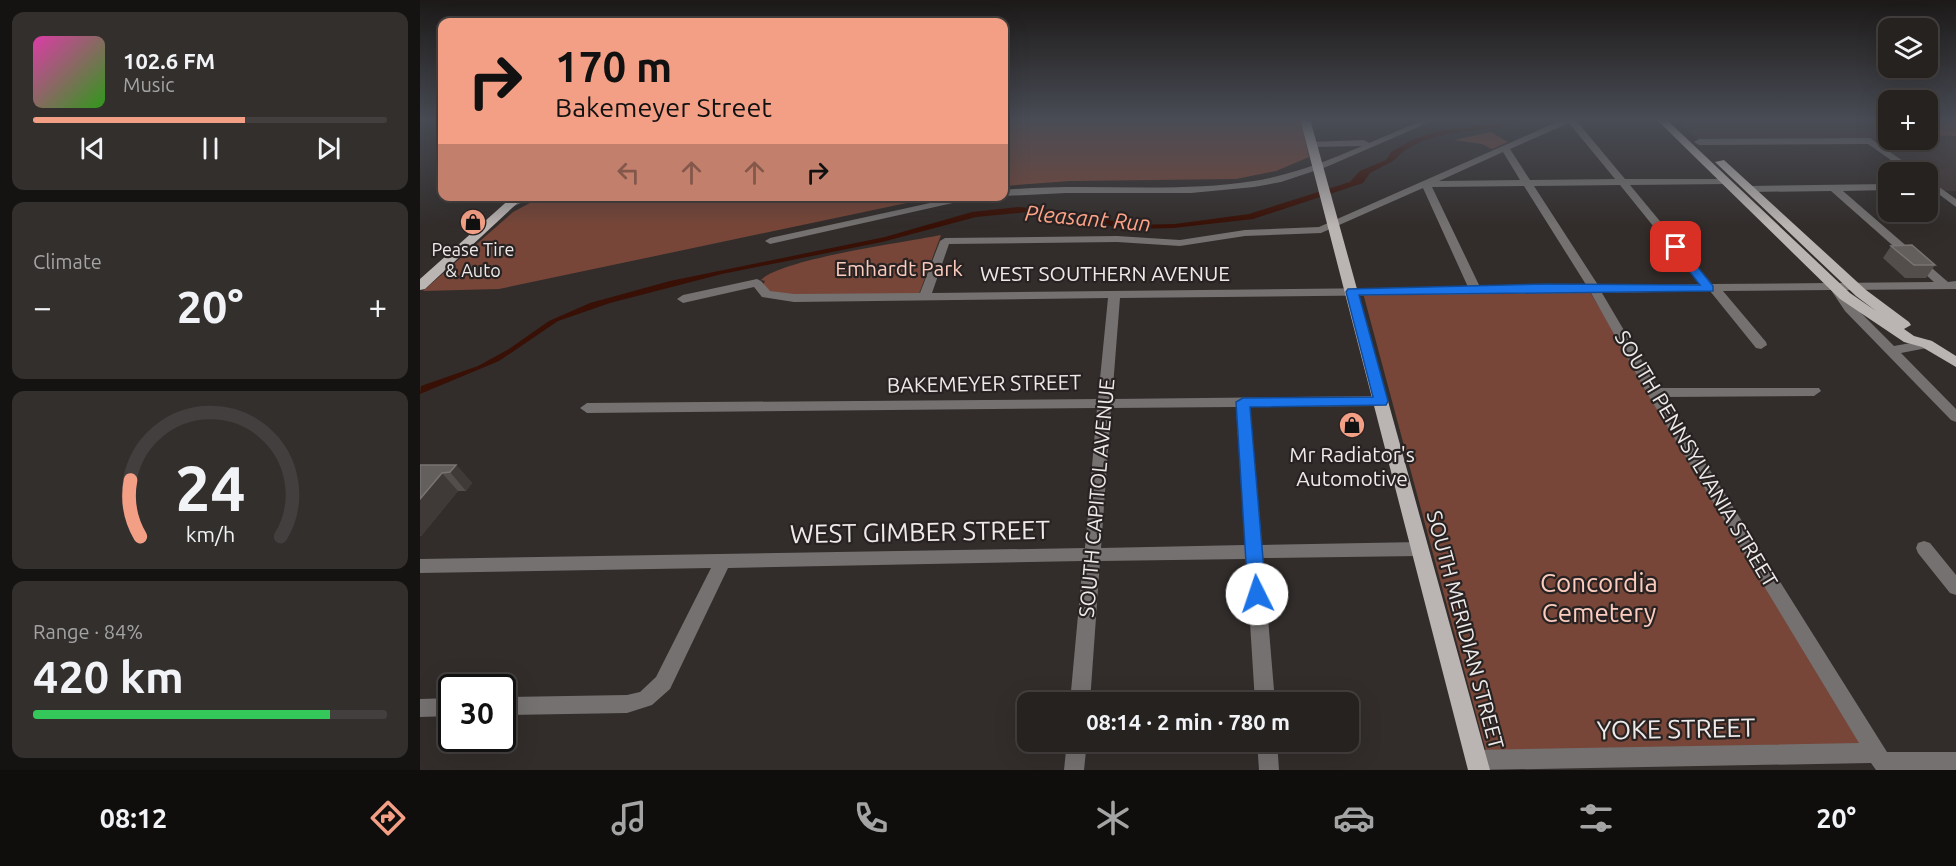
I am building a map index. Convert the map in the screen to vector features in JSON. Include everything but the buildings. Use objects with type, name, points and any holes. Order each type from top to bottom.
[{"type":"main road","name":"SOUTH MERIDIAN STREET","points":[[1315,155],[1478,765]]},
{"type":"main road","points":[[1699,155],[1835,286],[1884,324],[1909,339],[1927,344],[1956,362]]},
{"type":"main road","points":[[1713,155],[1874,305],[1921,335],[1927,344]]},
{"type":"main road","points":[[420,286],[515,201]]},
{"type":"street","points":[[1008,193],[1063,189],[1236,186],[1285,177],[1343,155]]},
{"type":"street","points":[[925,295],[945,241],[1110,239],[1184,243],[1245,233],[1313,231],[1332,217],[1425,183],[1488,155]]},
{"type":"street","name":"SOUTH PENNSYLVANIA STREET","points":[[1509,155],[1882,762]]},
{"type":"street","points":[[1602,155],[1761,345]]},
{"type":"street","points":[[1425,183],[1726,181]]},
{"type":"street","points":[[1425,183],[1475,289]]},
{"type":"street","points":[[1749,189],[1878,187]]},
{"type":"street","points":[[1834,188],[1951,285]]},
{"type":"street","points":[[1938,191],[1956,204]]},
{"type":"street","points":[[770,240],[955,201]]},
{"type":"street","name":"WEST SOUTHERN AVENUE","points":[[683,299],[757,283],[766,294],[781,298],[1951,285]]},
{"type":"street","points":[[1835,286],[1848,308],[1956,417]]},
{"type":"street","name":"SOUTH CAPITOL AVENUE","points":[[1081,692],[1114,293]]},
{"type":"street","points":[[1892,351],[1927,344]]},
{"type":"street","points":[[1654,393],[1814,391]]},
{"type":"street","name":"BAKEMEYER STREET","points":[[587,408],[1381,401]]},
{"type":"street","points":[[1243,402],[1264,692]]},
{"type":"street","points":[[1924,548],[1956,588]]},
{"type":"street","name":"WEST GIMBER STREET","points":[[420,566],[1254,550],[1420,549]]},
{"type":"street","points":[[516,706],[627,704],[645,699],[666,678],[722,562]]},
{"type":"street","points":[[420,708],[438,707]]},
{"type":"street","points":[[1074,770],[1076,752]]},
{"type":"street","points":[[1268,752],[1269,769]]},
{"type":"street","name":"YOKE STREET","points":[[1478,765],[1956,762]]},
{"type":"shaded area","points":[[1896,155],[1956,155],[1956,191],[1943,191],[1938,187],[1938,162],[1905,162]]},
{"type":"green space","points":[[1008,155],[1309,155],[1309,157],[1276,171],[1236,179],[1070,181],[1008,186]]},
{"type":"green space","points":[[534,201],[916,201],[499,289],[423,291],[513,212]]},
{"type":"green space","name":"Emhardt Park","points":[[941,235],[919,294],[770,295],[762,287],[765,281],[761,280],[773,272],[793,265],[845,252]]},
{"type":"green space","name":"Concordia Cemetery","points":[[1590,292],[1861,744],[1486,751],[1363,293]]},
{"type":"water","name":"Pleasant Run","points":[[1389,155],[1400,155],[1370,173],[1363,183],[1253,219],[1173,228],[1128,229],[1028,212],[976,217],[882,242],[722,274],[610,303],[558,321],[499,361],[420,394],[421,386],[478,366],[509,349],[549,321],[590,303],[670,281],[885,237],[972,212],[1018,207],[1056,210],[1135,225],[1175,224],[1249,214],[1350,182],[1360,171],[1386,160]]},
{"type":"place","name":"Pease Tire & Auto","points":[[473,222]]},
{"type":"place","name":"Mr Radiator's Automotive","points":[[1352,425]]},
{"type":"route","points":[[1257,594],[1243,402],[1381,401],[1352,292],[1546,288],[1709,288],[1676,247]]}]
